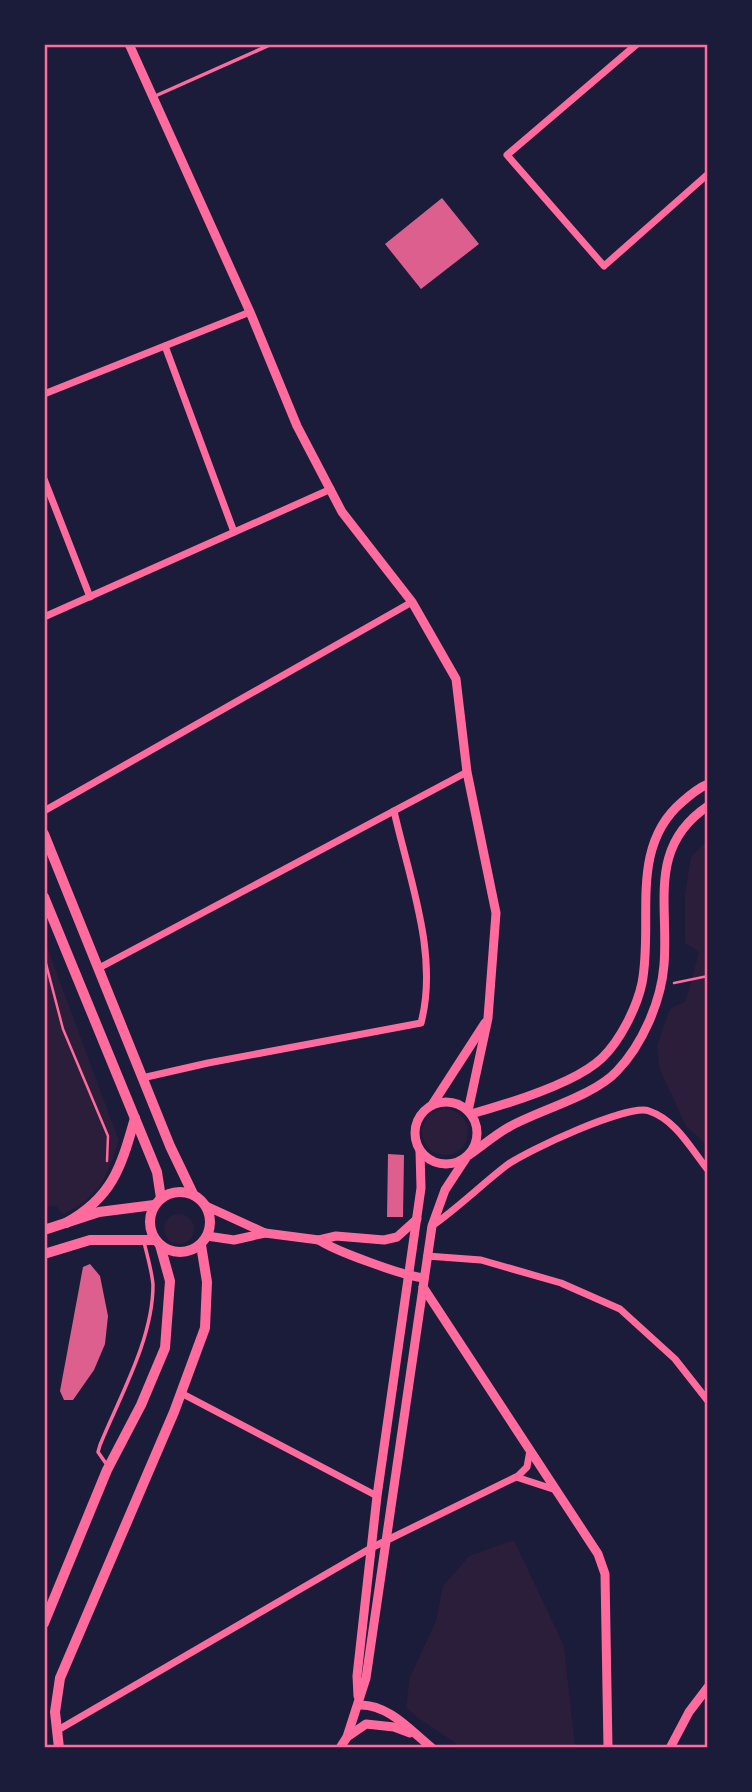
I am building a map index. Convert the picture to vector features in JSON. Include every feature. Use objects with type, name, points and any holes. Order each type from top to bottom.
[{"type":"main road","points":[[44,834],[142,1079],[193,1194],[206,1206],[211,1221],[204,1240],[207,1282],[205,1328],[181,1393],[60,1678],[56,1704],[59,1748]]},
{"type":"main road","points":[[44,897],[157,1172],[158,1201],[149,1225],[153,1242],[170,1281],[165,1348],[141,1405],[108,1467],[44,1623]]},
{"type":"main road","points":[[66,1223],[87,1212],[109,1188],[123,1160],[135,1118]]},
{"type":"main road","points":[[44,1230],[99,1212],[158,1201],[176,1192],[193,1194]]},
{"type":"main road","points":[[44,1254],[90,1240],[118,1238],[153,1242],[176,1252],[193,1250],[204,1240]]},
{"type":"street","points":[[129,44],[250,312],[297,426],[342,512],[412,602],[456,679],[467,772],[496,913],[488,1018],[469,1112],[478,1134],[468,1156],[444,1190],[432,1226],[366,1678],[359,1705],[340,1748]]},
{"type":"street","points":[[638,44],[507,155],[604,266],[708,174]]},
{"type":"street","points":[[44,394],[250,312]]},
{"type":"street","points":[[165,346],[234,532]]},
{"type":"street","points":[[44,479],[90,597]]},
{"type":"street","points":[[44,617],[331,489]]},
{"type":"street","points":[[44,811],[412,602]]},
{"type":"street","points":[[99,968],[467,772]]},
{"type":"street","points":[[432,1105],[451,1102],[469,1112],[515,1101],[575,1075],[602,1058],[625,1027],[642,985],[646,875],[653,842],[673,810],[699,787],[708,784]]},
{"type":"street","points":[[420,1151],[436,1163],[457,1163],[509,1127],[576,1097],[616,1072],[642,1035],[660,986],[664,966],[664,867],[681,830],[708,806]]},
{"type":"street","points":[[142,1079],[208,1063],[421,1023],[428,1000],[425,948],[394,811]]},
{"type":"street","points":[[359,1705],[357,1676],[377,1496],[421,1188],[420,1151],[415,1141],[416,1125],[423,1111],[432,1105],[488,1018]]},
{"type":"street","points":[[432,1226],[464,1204],[508,1164],[622,1111],[647,1110],[671,1123],[708,1170]]},
{"type":"street","points":[[206,1206],[265,1234]]},
{"type":"street","points":[[204,1240],[234,1240],[265,1234],[319,1240],[336,1236],[384,1240],[397,1237],[417,1219]]},
{"type":"street","points":[[319,1240],[334,1250],[360,1256],[424,1283],[598,1554],[605,1574],[607,1748]]},
{"type":"street","points":[[427,1256],[481,1260],[561,1283],[620,1309],[675,1359],[708,1401]]},
{"type":"street","points":[[181,1393],[377,1496]]},
{"type":"street","points":[[58,1730],[371,1548],[516,1477],[527,1467],[530,1450]]},
{"type":"street","points":[[516,1477],[532,1480],[557,1491]]},
{"type":"street","points":[[670,1748],[708,1687]]},
{"type":"street","points":[[359,1705],[371,1704],[386,1711],[432,1748]]},
{"type":"street","points":[[347,1737],[366,1724],[394,1727],[418,1737]]},
{"type":"lane","points":[[153,97],[272,44]]},
{"type":"lane","points":[[108,1467],[99,1452],[100,1445],[141,1344],[152,1297],[153,1242]]},
{"type":"path","points":[[44,956],[63,1029],[108,1136],[109,1152],[105,1172]]},
{"type":"path","points":[[660,986],[708,975]]},
{"type":"shaded area","points":[[708,839],[708,1146],[686,1126],[660,1070],[657,1046],[670,1009],[686,1001],[699,952],[685,943],[685,894],[691,857]]},
{"type":"shaded area","points":[[44,939],[119,1141],[110,1165],[94,1193],[63,1214],[56,1206],[44,1207]]},
{"type":"shaded area","points":[[445,1109],[461,1116],[468,1132],[461,1148],[445,1155],[429,1148],[422,1132],[429,1116]]},
{"type":"shaded area","points":[[179,1214],[190,1218],[194,1229],[190,1240],[179,1244],[168,1240],[164,1229],[168,1218]]},
{"type":"shaded area","points":[[514,1540],[564,1646],[575,1748],[461,1748],[406,1707],[410,1677],[436,1621],[443,1586],[469,1556]]},
{"type":"building","points":[[442,198],[479,244],[421,289],[385,244]]},
{"type":"building","points":[[388,1154],[404,1155],[403,1217],[387,1217]]},
{"type":"building","points":[[90,1264],[100,1276],[108,1316],[105,1344],[94,1370],[73,1400],[64,1400],[60,1391],[83,1267]]}]
